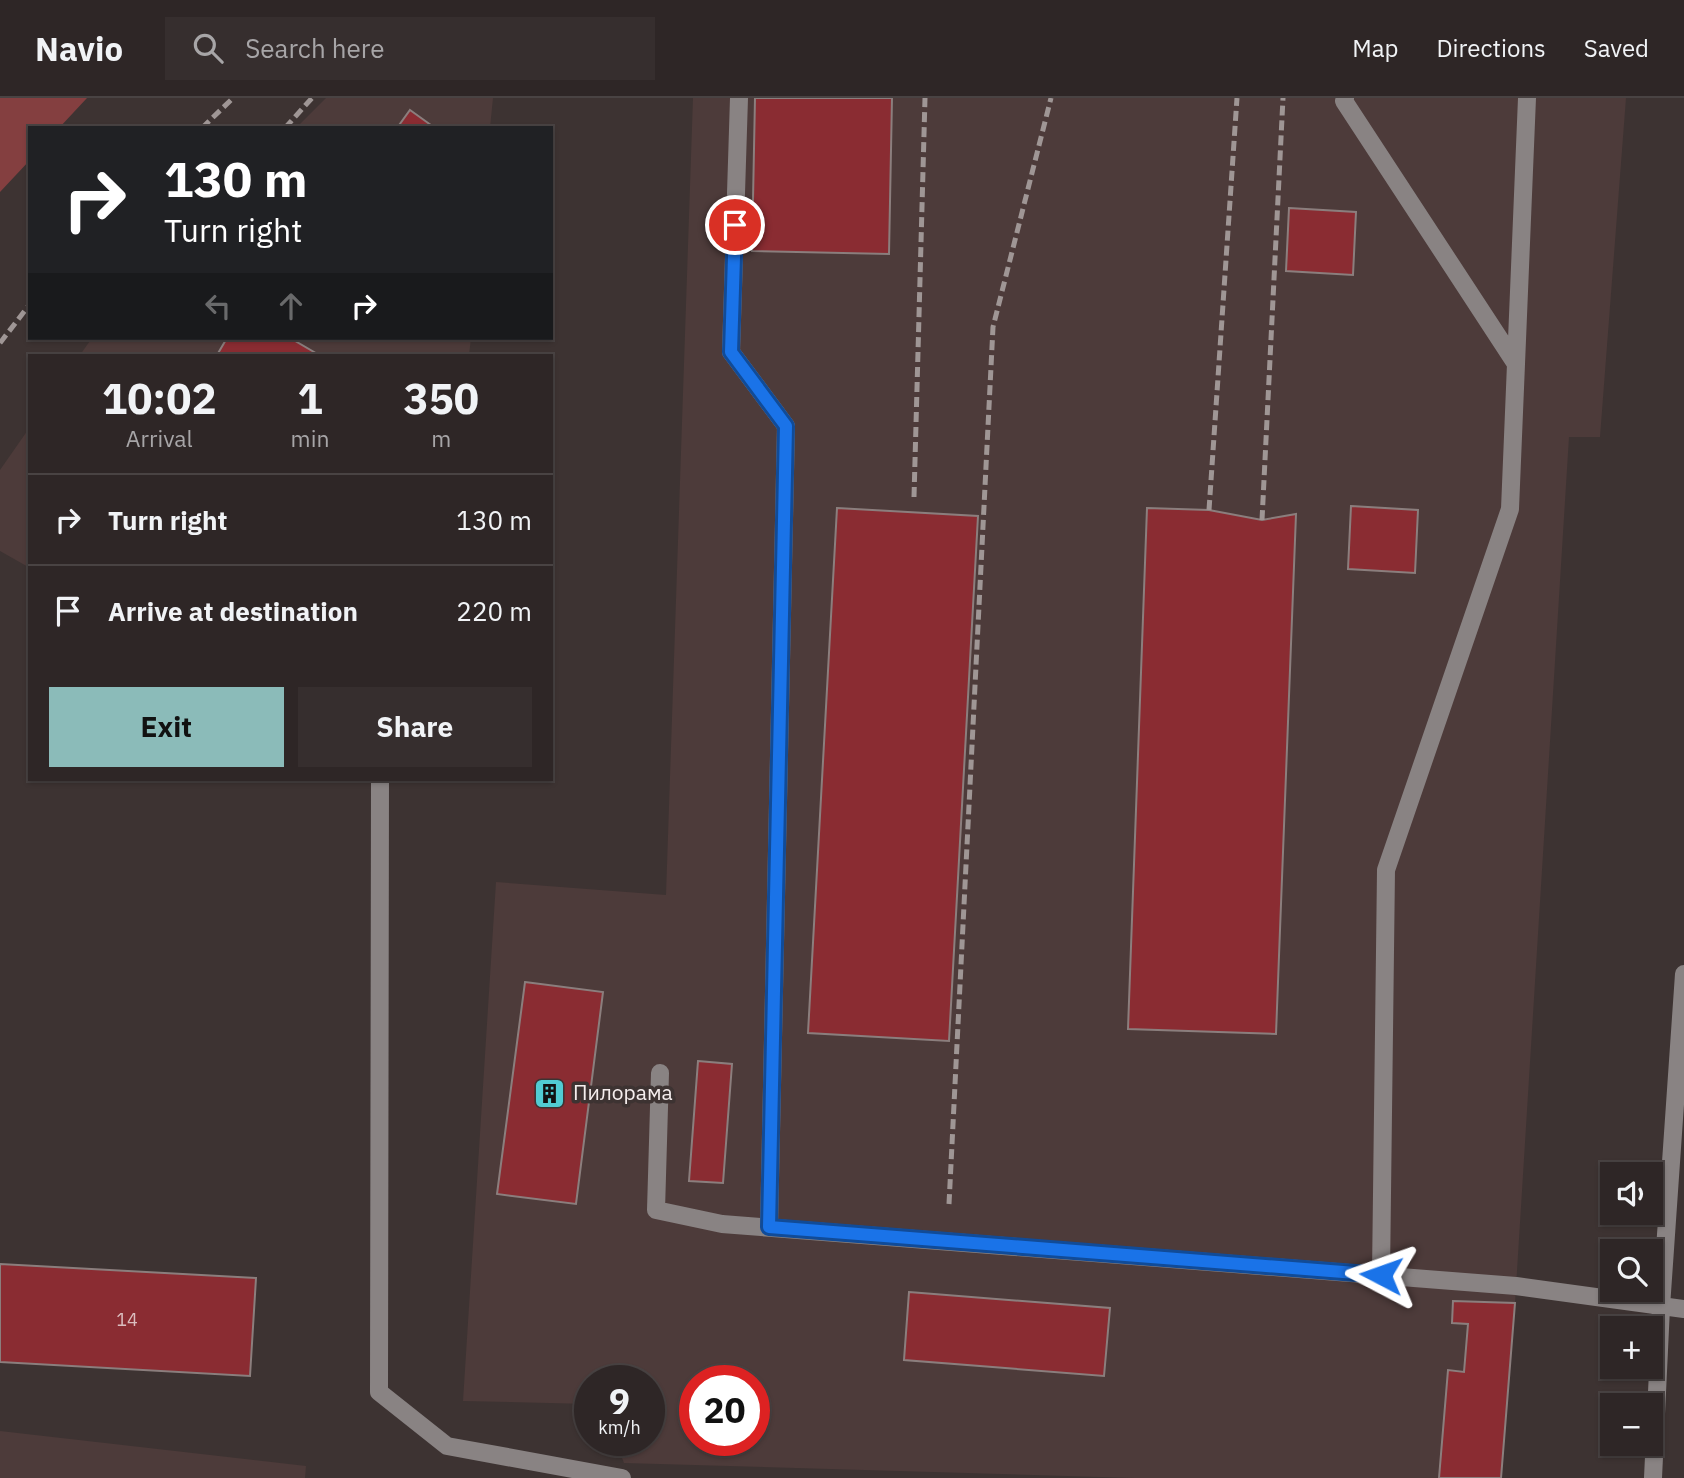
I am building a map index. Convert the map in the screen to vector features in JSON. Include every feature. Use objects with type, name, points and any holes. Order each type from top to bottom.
[{"type":"street","points":[[739,98],[731,352],[786,426],[769,1227]]},
{"type":"street","points":[[1345,98],[1516,364]]},
{"type":"street","points":[[1381,1275],[1386,870],[1510,509],[1527,98]]},
{"type":"street","points":[[380,781],[379,1392],[447,1446],[622,1478]]},
{"type":"street","points":[[1653,1478],[1661,1307],[1684,974]]},
{"type":"street","points":[[660,1073],[656,1210],[722,1224],[1516,1286],[1684,1309]]},
{"type":"shaded area","points":[[0,98],[87,98],[61,126],[28,126],[28,162],[0,192]]},
{"type":"shaded area","points":[[326,98],[493,98],[490,126],[298,126]]},
{"type":"shaded area","points":[[693,98],[1626,98],[1600,437],[1569,437],[1515,1303],[1501,1478],[1134,1478],[624,1463],[621,1456],[665,1456],[665,1365],[574,1365],[574,1404],[463,1401],[496,882],[666,895]]},
{"type":"shaded area","points":[[91,340],[471,340],[469,354],[81,354]]},
{"type":"shaded area","points":[[28,430],[28,567],[0,551],[0,470]]},
{"type":"shaded area","points":[[0,1431],[306,1466],[305,1478],[0,1478]]},
{"type":"building","points":[[755,98],[892,98],[889,254],[752,251]]},
{"type":"building","points":[[410,110],[432,126],[398,126]]},
{"type":"building","points":[[1289,208],[1356,212],[1353,275],[1286,271]]},
{"type":"building","points":[[226,340],[293,340],[317,354],[218,354]]},
{"type":"building","points":[[1351,506],[1418,510],[1415,573],[1348,569]]},
{"type":"building","points":[[837,508],[978,516],[949,1041],[808,1033]]},
{"type":"building","points":[[1147,508],[1209,510],[1262,520],[1296,514],[1276,1034],[1128,1029]]},
{"type":"building","name":"Пилорама","points":[[525,982],[603,992],[576,1204],[497,1194]]},
{"type":"building","points":[[698,1061],[732,1064],[723,1183],[689,1181]]},
{"type":"building","points":[[0,1264],[256,1278],[250,1376],[0,1362]]},
{"type":"building","points":[[909,1292],[1110,1308],[1104,1376],[904,1360]]},
{"type":"building","points":[[1453,1301],[1515,1303],[1501,1478],[1439,1478],[1448,1370],[1464,1372],[1468,1324],[1452,1323]]},
{"type":"railway","points":[[204,126],[233,98]]},
{"type":"railway","points":[[287,126],[312,98]]},
{"type":"railway","points":[[914,497],[925,98]]},
{"type":"railway","points":[[949,1204],[993,327],[1051,98]]},
{"type":"railway","points":[[1209,510],[1237,98]]},
{"type":"railway","points":[[1262,520],[1283,98]]},
{"type":"railway","points":[[0,343],[28,307]]},
{"type":"place","name":"Пилорама","points":[[550,1093]]},
{"type":"route","points":[[735,225],[731,352],[786,426],[769,1227],[1381,1275]]}]
